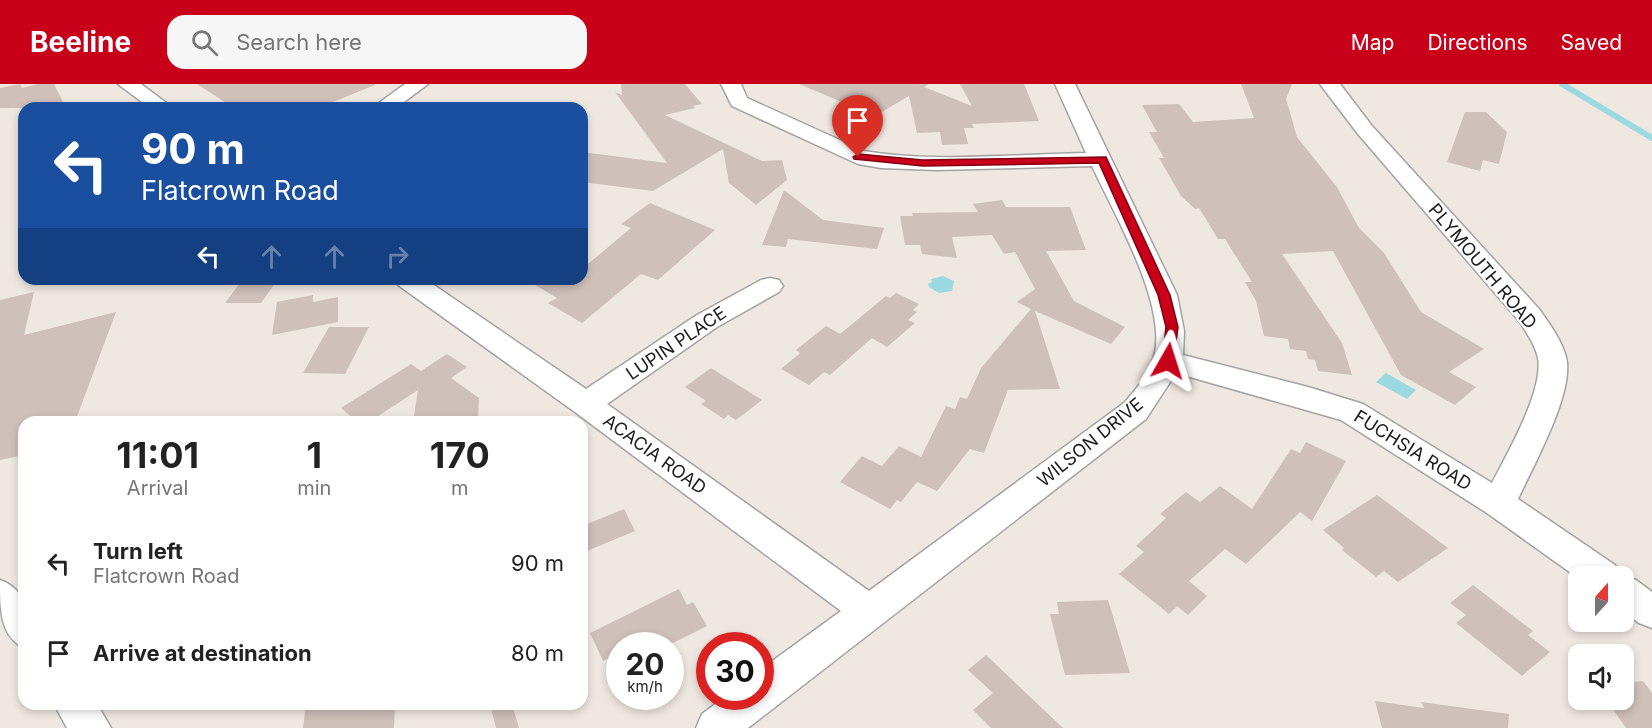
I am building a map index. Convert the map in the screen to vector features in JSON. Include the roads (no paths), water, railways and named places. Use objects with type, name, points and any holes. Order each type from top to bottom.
[{"type":"street","points":[[128,84],[154,102]]},
{"type":"street","points":[[391,102],[418,84]]},
{"type":"street","points":[[731,84],[739,102],[858,157],[910,162],[1102,159]]},
{"type":"street","name":"WILSON DRIVE","points":[[774,684],[1135,411],[1157,384],[1168,361],[1172,327],[1164,295],[1065,84]]},
{"type":"street","name":"PLYMOUTH ROAD","points":[[1330,84],[1365,130],[1529,315],[1547,344],[1554,364],[1552,386],[1499,504]]},
{"type":"street","name":"ACACIA ROAD","points":[[416,285],[586,404],[870,612]]},
{"type":"street","name":"LUPIN PLACE","points":[[586,404],[707,321],[770,286]]},
{"type":"street","name":"FUCHSIA ROAD","points":[[1168,361],[1352,411],[1499,504],[1588,566]]},
{"type":"street","points":[[0,596],[18,622]]},
{"type":"street","points":[[1634,599],[1652,612]]},
{"type":"street","points":[[78,710],[91,728]]},
{"type":"street","name":"WILSON DRIVE","points":[[716,728],[739,710]]},
{"type":"water","points":[[943,276],[954,281],[952,291],[939,293],[929,287],[931,279]]},
{"type":"water","points":[[1386,373],[1416,390],[1407,399],[1376,382]]},
{"type":"waterway","points":[[1562,84],[1652,138]]}]
